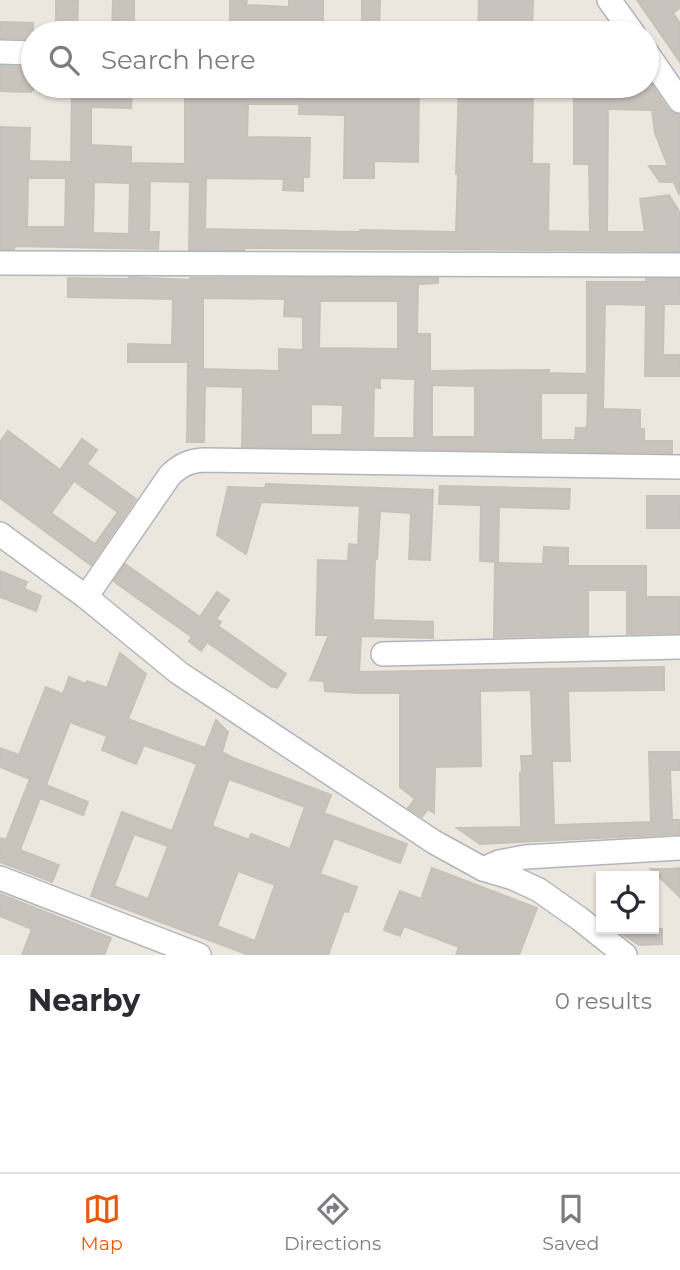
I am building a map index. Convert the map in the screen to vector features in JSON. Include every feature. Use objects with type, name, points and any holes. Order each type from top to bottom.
[{"type":"street","points":[[610,0],[625,21]]},
{"type":"street","points":[[0,52],[21,53]]},
{"type":"street","points":[[659,71],[680,101]]},
{"type":"street","points":[[0,263],[680,265]]},
{"type":"street","points":[[86,597],[170,475],[190,461],[680,467]]},
{"type":"street","points":[[0,534],[86,597],[179,673],[434,842],[483,869],[513,878],[539,890],[572,912],[625,955]]},
{"type":"street","points":[[383,653],[680,647]]},
{"type":"street","points":[[483,869],[499,862],[525,857],[680,848]]},
{"type":"street","points":[[0,878],[199,955]]},
{"type":"building","points":[[56,0],[78,0],[77,21],[56,21]]},
{"type":"building","points":[[113,0],[134,0],[134,21],[112,21]]},
{"type":"building","points":[[230,0],[247,0],[246,5],[289,7],[289,0],[323,0],[323,21],[230,21]]},
{"type":"building","points":[[362,0],[380,0],[379,21],[362,21]]},
{"type":"building","points":[[479,0],[533,0],[532,21],[478,21]]},
{"type":"building","points":[[637,0],[680,0],[680,8],[673,13],[680,23],[680,62],[659,32],[659,21],[652,21]]},
{"type":"building","points":[[0,22],[21,23],[21,39],[0,38]]},
{"type":"building","points":[[0,66],[21,67],[21,92],[0,91]]},
{"type":"building","points":[[659,95],[668,109],[680,115],[680,194],[674,182],[660,182],[649,166],[668,166],[655,133],[652,110],[608,107],[607,232],[645,232],[640,199],[669,195],[680,213],[680,251],[244,248],[189,250],[190,182],[150,181],[149,232],[159,232],[158,249],[15,246],[14,249],[0,249],[0,127],[30,128],[29,161],[71,162],[72,98],[131,98],[131,108],[91,107],[91,145],[131,147],[131,163],[185,164],[185,98],[419,98],[418,162],[374,161],[374,178],[344,178],[345,115],[299,114],[299,104],[248,104],[247,137],[310,138],[309,177],[303,177],[303,191],[283,190],[284,179],[206,178],[205,229],[456,232],[459,98],[533,98],[532,164],[549,164],[548,231],[590,232],[589,164],[574,164],[574,98],[659,98]],"holes":[[[28,178],[66,178],[65,227],[27,227]],[[94,182],[130,183],[129,234],[93,233]]]},
{"type":"building","points":[[68,278],[438,278],[438,283],[418,284],[417,334],[430,334],[430,371],[549,370],[549,373],[587,374],[587,282],[680,279],[680,304],[664,304],[663,355],[680,355],[680,376],[645,376],[646,305],[605,304],[603,409],[640,410],[640,429],[644,429],[644,441],[672,441],[672,453],[242,447],[243,387],[205,386],[204,442],[187,442],[188,362],[128,362],[128,344],[172,345],[173,299],[68,297]],"holes":[[[203,298],[285,299],[284,316],[303,317],[303,350],[279,349],[279,371],[203,369]],[[320,301],[398,301],[398,349],[319,348]],[[380,378],[415,379],[414,438],[373,438],[374,387],[380,388]],[[432,385],[475,386],[475,437],[432,437]],[[541,393],[588,393],[587,428],[576,428],[575,440],[541,440]],[[311,404],[343,405],[342,435],[311,435]]]},
{"type":"building","points":[[8,431],[60,470],[82,439],[97,450],[87,464],[136,499],[91,565],[0,498],[0,442]],"holes":[[[74,481],[118,512],[95,544],[51,513]]]},
{"type":"building","points":[[266,484],[433,490],[430,560],[409,559],[411,513],[380,511],[373,620],[433,622],[433,638],[361,636],[359,672],[664,667],[664,690],[568,691],[570,761],[552,761],[554,825],[651,822],[649,752],[680,752],[680,770],[670,770],[672,820],[680,820],[680,834],[480,844],[457,828],[521,827],[521,756],[533,756],[531,690],[480,691],[481,766],[435,767],[434,813],[428,809],[422,817],[408,808],[415,799],[400,787],[400,693],[325,691],[324,681],[310,680],[329,635],[316,635],[318,560],[348,561],[349,544],[358,545],[360,506],[261,502],[246,554],[217,535],[228,487],[265,488]]},
{"type":"building","points":[[440,486],[570,489],[569,509],[499,507],[498,562],[480,561],[481,505],[439,504]]},
{"type":"building","points":[[647,496],[680,496],[680,528],[647,528]]},
{"type":"building","points":[[544,547],[568,548],[568,566],[646,566],[646,597],[680,597],[680,633],[627,634],[627,590],[588,590],[588,635],[494,637],[495,563],[543,564]]},
{"type":"building","points":[[125,564],[200,617],[217,592],[229,600],[216,619],[221,622],[218,626],[286,674],[277,688],[207,642],[201,651],[189,641],[192,637],[116,583],[114,581]]},
{"type":"building","points":[[0,571],[27,582],[24,589],[41,596],[36,611],[0,597]]},
{"type":"building","points":[[120,653],[146,674],[128,719],[205,748],[216,720],[228,732],[222,752],[331,795],[324,813],[407,844],[400,863],[334,838],[320,874],[357,887],[348,912],[344,911],[328,955],[249,955],[91,896],[122,812],[172,831],[197,764],[144,745],[136,764],[102,750],[107,736],[70,722],[46,785],[88,802],[83,815],[40,798],[20,850],[59,865],[52,882],[0,862],[0,838],[6,840],[30,779],[0,767],[0,748],[19,755],[46,687],[63,694],[69,677],[107,688]],"holes":[[[229,779],[305,807],[290,849],[251,834],[249,840],[212,826]],[[134,834],[168,846],[148,899],[114,886]],[[238,871],[275,885],[255,941],[217,926]]]},
{"type":"building","points":[[432,868],[537,908],[519,955],[456,955],[459,947],[404,926],[400,936],[384,930],[400,891],[421,899]]},
{"type":"building","points":[[680,868],[680,897],[659,877],[659,871],[651,869]]},
{"type":"building","points":[[0,894],[111,938],[104,955],[22,955],[32,929],[0,916]]},
{"type":"building","points":[[659,929],[662,929],[662,944],[639,945],[622,934],[659,934]]}]
